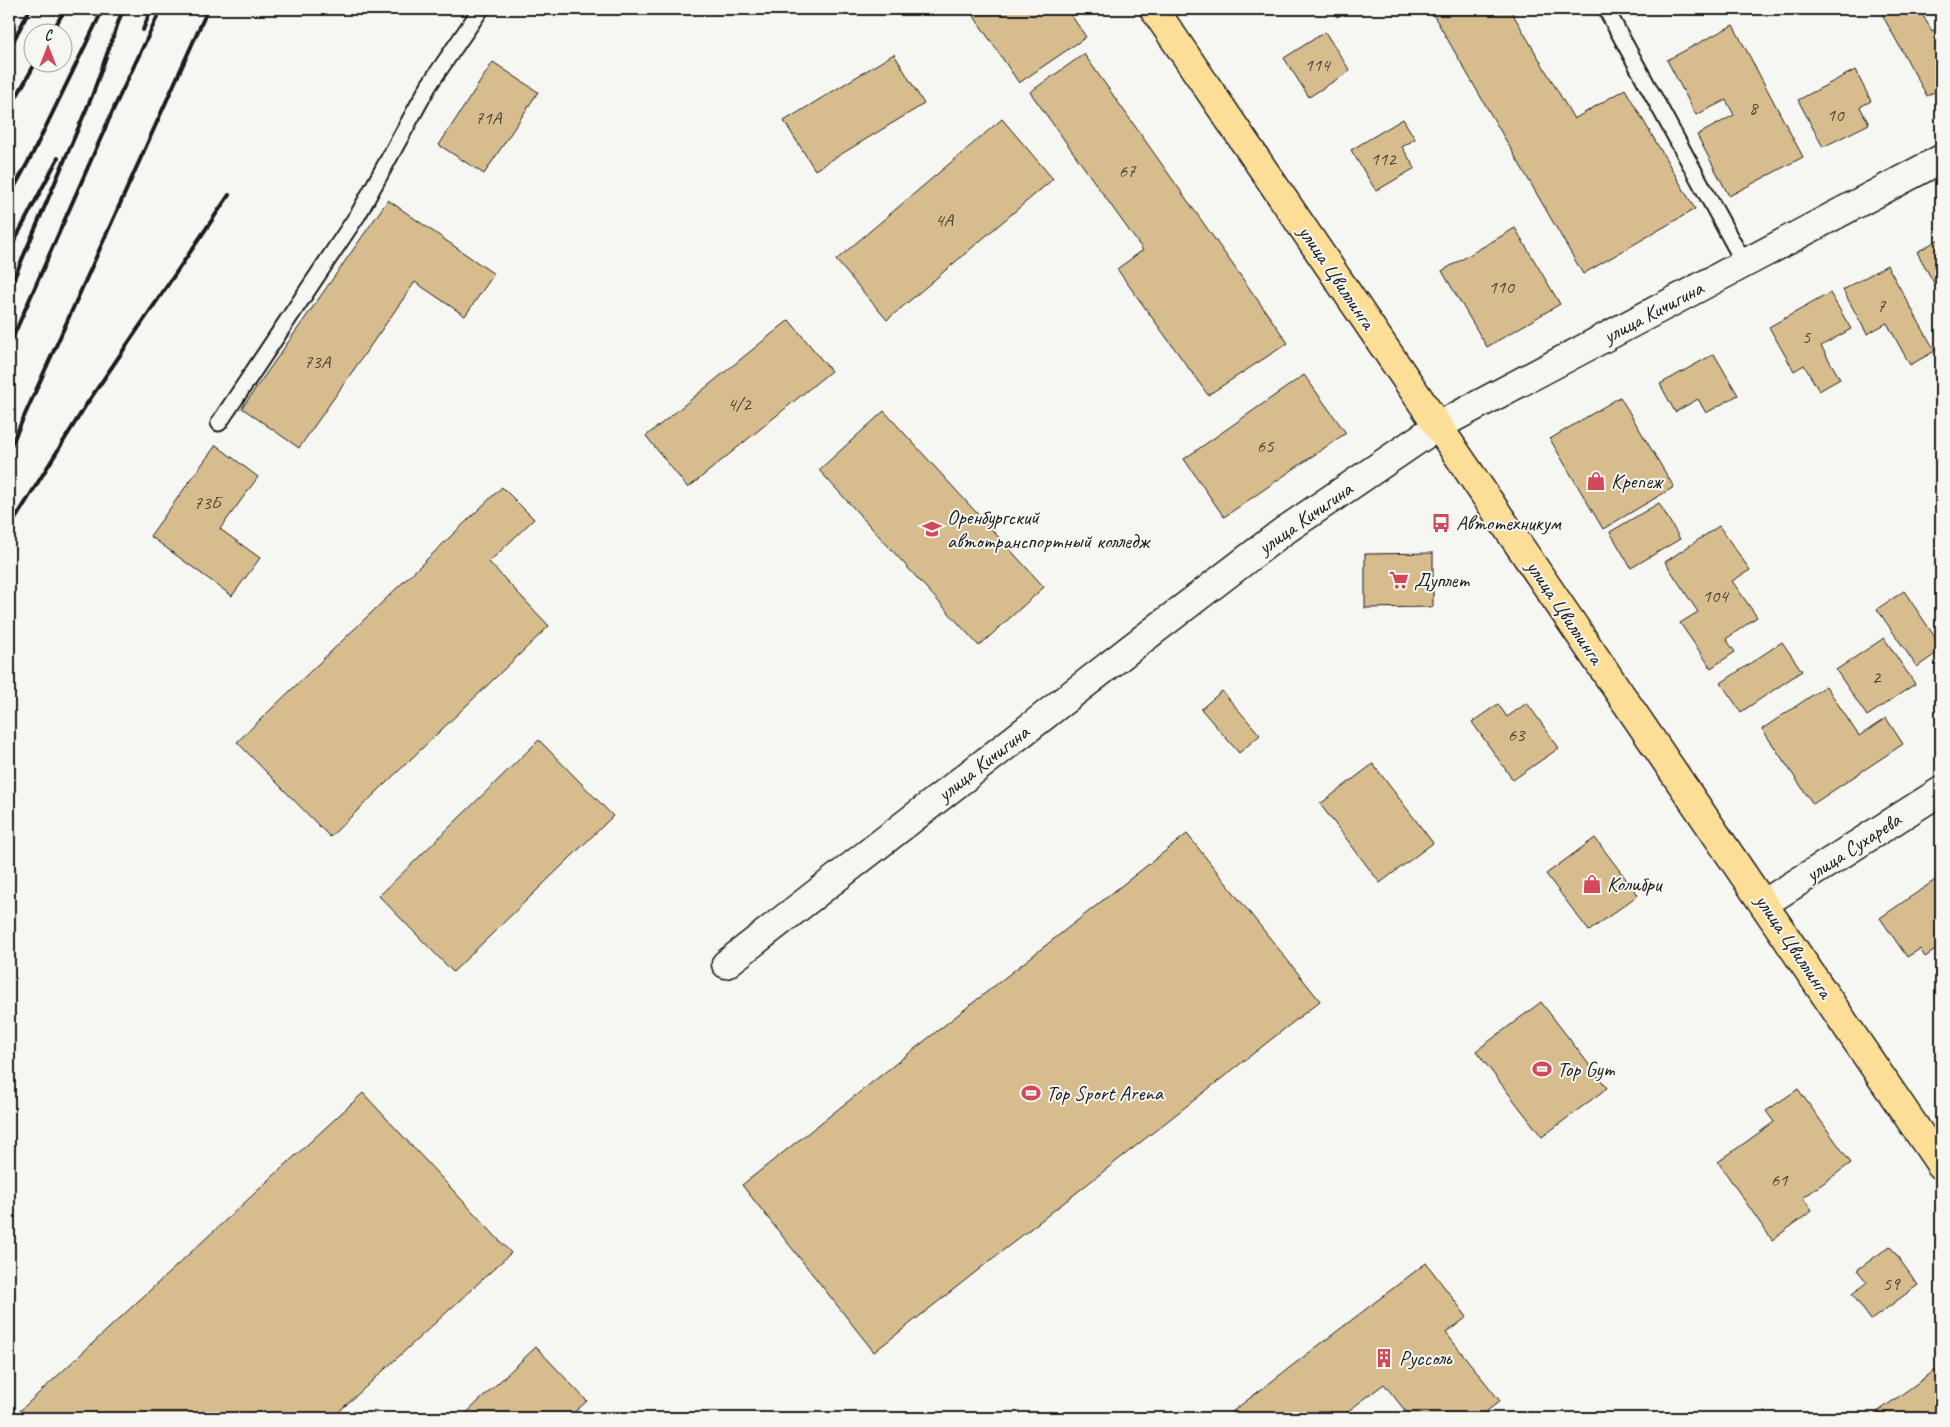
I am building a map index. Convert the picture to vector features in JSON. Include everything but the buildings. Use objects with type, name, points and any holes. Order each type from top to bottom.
[{"type":"main road","name":"улица Цвиллинга","points":[[1154,9],[1765,903],[1941,1165]]},
{"type":"street","name":"улица Кичигина","points":[[726,964],[1281,533],[1438,426],[1941,159]]},
{"type":"street","name":"улица Сухарева","points":[[1765,903],[1941,791]]},
{"type":"lane","points":[[219,423],[359,213],[429,85],[481,9]]},
{"type":"lane","points":[[1606,9],[1744,264]]},
{"type":"railway","points":[[9,49],[30,9]]},
{"type":"railway","points":[[58,22],[65,9]]},
{"type":"railway","points":[[9,197],[33,153],[103,9]]},
{"type":"railway","points":[[9,290],[92,96],[123,9]]},
{"type":"railway","points":[[143,30],[151,9]]},
{"type":"railway","points":[[9,346],[114,108],[161,9]]},
{"type":"railway","points":[[9,450],[208,9]]},
{"type":"railway","points":[[9,110],[30,72]]},
{"type":"railway","points":[[9,251],[58,158]]},
{"type":"railway","points":[[9,529],[86,405],[229,195]]},
{"type":"place","name":"Крепеж","points":[[1596,481]]},
{"type":"place","name":"Автотехникум","points":[[1441,523]]},
{"type":"place","name":"Оренбургский автотранспортный колледж","points":[[932,529]]},
{"type":"place","name":"Дуплет","points":[[1399,580]]},
{"type":"place","name":"Колибри","points":[[1592,884]]},
{"type":"place","name":"Top Gym","points":[[1542,1069]]},
{"type":"place","name":"Top Sport Arena","points":[[1031,1093]]},
{"type":"place","name":"Руссоль","points":[[1384,1358]]}]
